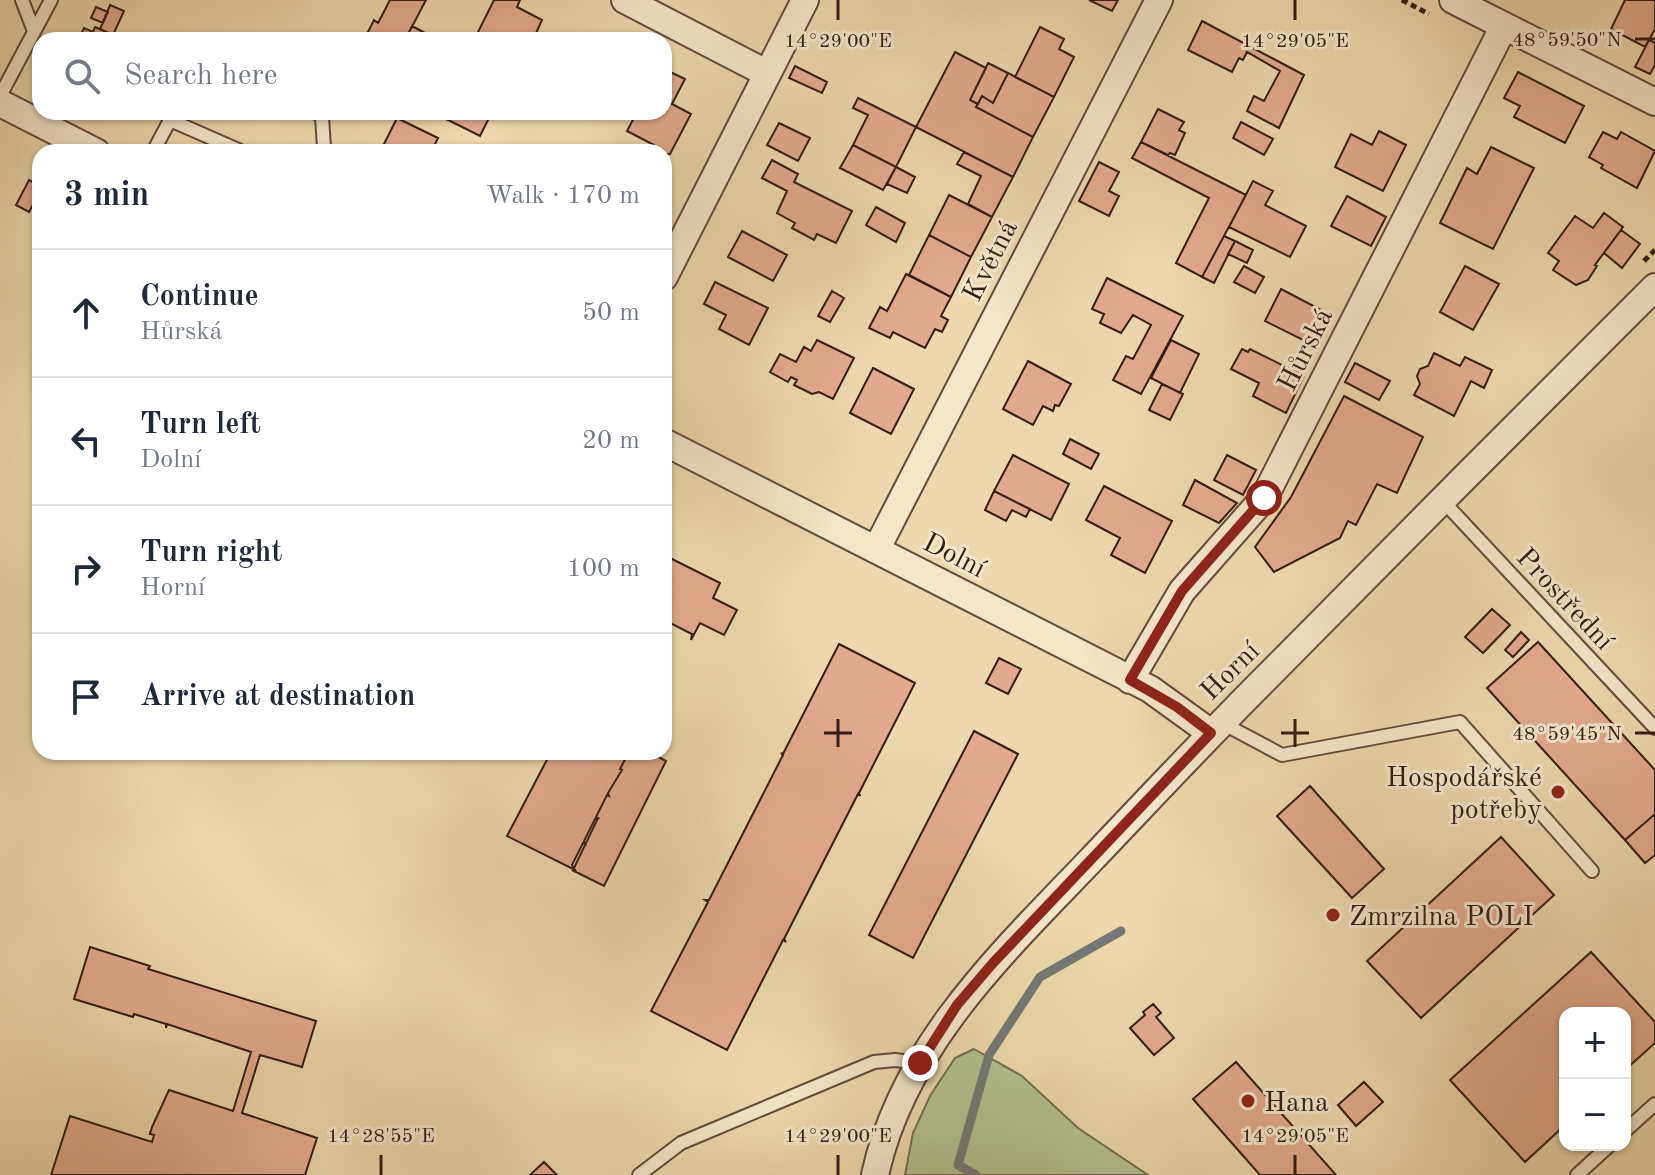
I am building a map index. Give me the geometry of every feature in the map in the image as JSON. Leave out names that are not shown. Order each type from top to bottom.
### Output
[{"type":"street","points":[[625,0],[766,73]]},
{"type":"street","points":[[672,261],[805,0]]},
{"type":"street","name":"Květná","points":[[876,550],[1159,0]]},
{"type":"street","points":[[1453,0],[1655,102]]},
{"type":"street","name":"Hůrská","points":[[1130,680],[1182,591],[1264,498],[1504,26]]},
{"type":"street","points":[[0,103],[32,119]]},
{"type":"street","points":[[33,120],[80,144]]},
{"type":"street","name":"Horní","points":[[875,1175],[894,1113],[920,1063],[957,1005],[993,963],[1216,728],[1655,287]]},
{"type":"street","name":"Dolní","points":[[672,446],[1130,680],[1216,728]]},
{"type":"lane","points":[[34,31],[51,0]]},
{"type":"lane","points":[[23,1],[34,31]]},
{"type":"lane","points":[[0,96],[32,35]]},
{"type":"lane","points":[[157,144],[167,120]]},
{"type":"lane","points":[[177,120],[227,144]]},
{"type":"lane","points":[[322,120],[324,144]]},
{"type":"lane","name":"Prostřední","points":[[1442,500],[1655,728]]},
{"type":"lane","points":[[1216,728],[1282,755],[1460,722],[1592,871]]},
{"type":"lane","points":[[639,1175],[681,1143],[874,1062],[895,1060],[920,1063]]},
{"type":"lane","points":[[1631,1126],[1655,1104]]},
{"type":"lane","points":[[1577,1175],[1603,1151]]},
{"type":"green space","points":[[974,1049],[1022,1076],[1078,1128],[1148,1175],[905,1175],[913,1133],[930,1096],[955,1058]]},
{"type":"building","points":[[390,0],[426,0],[409,32],[368,32],[374,20],[378,23]]},
{"type":"building","points":[[494,0],[520,0],[517,7],[542,20],[537,32],[478,32]]},
{"type":"building","points":[[1089,0],[1118,0],[1112,11]]},
{"type":"building","points":[[1625,0],[1655,0],[1655,29],[1645,47],[1611,29]]},
{"type":"building","points":[[110,5],[124,11],[114,32],[100,29]]},
{"type":"building","points":[[96,7],[108,12],[103,23],[91,18]]},
{"type":"building","points":[[1202,21],[1304,75],[1279,128],[1247,111],[1254,96],[1264,101],[1280,71],[1247,52],[1243,60],[1239,58],[1232,72],[1188,50]]},
{"type":"building","points":[[412,26],[423,32],[409,32]]},
{"type":"building","points":[[1040,27],[1064,39],[1059,49],[1074,57],[1054,97],[1015,77]]},
{"type":"building","points":[[1649,40],[1655,43],[1655,65],[1650,74],[1635,67]]},
{"type":"building","points":[[955,52],[986,68],[970,100],[978,104],[976,107],[1033,137],[1013,177],[916,127]]},
{"type":"building","points":[[988,63],[1008,73],[993,103],[982,96],[978,104],[970,100]]},
{"type":"building","points":[[795,66],[827,82],[822,93],[789,78]]},
{"type":"building","points":[[1518,72],[1584,106],[1565,143],[1514,117],[1520,106],[1504,98]]},
{"type":"building","points":[[672,73],[685,79],[672,104]]},
{"type":"building","points":[[1008,73],[1054,97],[1033,137],[976,107],[982,96],[993,103]]},
{"type":"building","points":[[858,98],[916,127],[896,167],[853,145],[868,115],[853,108]]},
{"type":"building","points":[[672,104],[691,114],[672,150],[672,144],[652,144],[627,131],[633,120],[672,120]]},
{"type":"building","points":[[1158,109],[1184,122],[1179,130],[1185,133],[1175,155],[1168,155],[1141,142]]},
{"type":"building","points":[[396,120],[438,138],[435,144],[384,144]]},
{"type":"building","points":[[448,120],[488,120],[480,136]]},
{"type":"building","points":[[1241,122],[1273,139],[1264,155],[1233,138]]},
{"type":"building","points":[[779,123],[810,138],[798,161],[767,145]]},
{"type":"building","points":[[1379,131],[1406,145],[1383,191],[1335,167],[1351,134],[1372,145]]},
{"type":"building","points":[[1603,132],[1617,139],[1621,132],[1655,151],[1637,188],[1601,168],[1603,165],[1589,157]]},
{"type":"building","points":[[1141,142],[1246,195],[1202,277],[1176,263],[1209,198],[1132,158]]},
{"type":"building","points":[[853,145],[896,167],[883,190],[840,168]]},
{"type":"building","points":[[1491,147],[1534,168],[1493,249],[1440,223],[1467,168],[1477,174]]},
{"type":"building","points":[[964,152],[1013,177],[992,217],[968,204],[981,176],[957,164]]},
{"type":"building","points":[[772,160],[798,174],[794,182],[852,211],[836,243],[817,234],[814,240],[792,228],[795,223],[777,213],[787,191],[762,178]]},
{"type":"building","points":[[1099,162],[1119,172],[1109,191],[1119,196],[1109,216],[1079,201]]},
{"type":"building","points":[[896,167],[915,177],[907,193],[887,184]]},
{"type":"building","points":[[29,180],[32,182],[32,207],[29,212],[16,205]]},
{"type":"building","points":[[1253,181],[1273,191],[1265,205],[1306,226],[1290,257],[1229,227]]},
{"type":"building","points":[[949,195],[992,217],[971,257],[929,235]]},
{"type":"building","points":[[1347,196],[1386,217],[1371,246],[1331,226]]},
{"type":"building","points":[[876,207],[905,223],[896,242],[866,225]]},
{"type":"building","points":[[1604,213],[1623,227],[1595,265],[1588,280],[1576,285],[1553,270],[1559,261],[1548,253],[1575,216],[1593,228]]},
{"type":"building","points":[[1621,230],[1640,244],[1622,268],[1604,253]]},
{"type":"building","points":[[742,231],[787,255],[773,281],[728,257]]},
{"type":"building","points":[[929,235],[971,257],[951,297],[909,275]]},
{"type":"building","points":[[1224,236],[1235,241],[1214,283],[1202,277]]},
{"type":"building","points":[[1235,241],[1253,250],[1247,263],[1228,254]]},
{"type":"building","points":[[1244,266],[1264,277],[1255,293],[1234,282]]},
{"type":"building","points":[[1465,266],[1499,284],[1473,330],[1440,312]]},
{"type":"building","points":[[906,274],[951,297],[941,316],[948,320],[942,332],[935,329],[925,348],[893,332],[890,338],[869,328],[880,307],[887,311]]},
{"type":"building","points":[[1107,278],[1183,316],[1141,394],[1113,380],[1126,356],[1133,359],[1151,325],[1133,315],[1121,333],[1100,323],[1104,314],[1092,309]]},
{"type":"building","points":[[715,282],[768,308],[749,345],[719,329],[726,315],[704,304]]},
{"type":"building","points":[[1281,289],[1323,311],[1307,342],[1265,321]]},
{"type":"building","points":[[832,291],[844,298],[830,322],[818,316]]},
{"type":"building","points":[[817,340],[854,358],[833,399],[794,385],[797,380],[791,377],[788,382],[770,372],[780,354],[796,362],[804,347],[811,351]]},
{"type":"building","points":[[1171,340],[1199,354],[1180,393],[1151,378]]},
{"type":"building","points":[[1242,349],[1248,352],[1250,349],[1304,376],[1286,413],[1253,396],[1259,383],[1231,369]]},
{"type":"building","points":[[1434,353],[1460,366],[1465,357],[1492,370],[1484,388],[1471,381],[1454,416],[1414,395],[1420,384],[1417,376],[1420,369],[1428,366]]},
{"type":"building","points":[[1028,361],[1071,384],[1059,406],[1055,405],[1053,411],[1043,406],[1033,425],[1003,409]]},
{"type":"building","points":[[1355,363],[1390,381],[1379,400],[1345,382]]},
{"type":"building","points":[[873,368],[914,389],[891,434],[850,413]]},
{"type":"building","points":[[1162,384],[1183,394],[1170,420],[1149,410]]},
{"type":"building","points":[[1344,396],[1423,437],[1397,493],[1377,484],[1356,525],[1348,521],[1340,538],[1274,572],[1255,547],[1291,497]]},
{"type":"building","points":[[1070,439],[1099,454],[1091,469],[1063,454]]},
{"type":"building","points":[[1013,455],[1069,484],[1051,520],[994,491]]},
{"type":"building","points":[[1227,455],[1256,470],[1243,495],[1214,480]]},
{"type":"building","points":[[1195,480],[1237,503],[1219,523],[1183,505]]},
{"type":"building","points":[[1104,486],[1172,521],[1145,573],[1111,555],[1120,538],[1086,520]]},
{"type":"building","points":[[994,491],[1030,509],[1026,517],[1012,510],[1006,521],[985,510]]},
{"type":"building","points":[[672,559],[720,583],[713,598],[737,610],[724,635],[700,623],[691,640],[692,634],[672,624]]},
{"type":"building","points":[[1492,609],[1510,625],[1483,653],[1465,637]]},
{"type":"building","points":[[1521,632],[1529,640],[1513,657],[1505,650]]},
{"type":"building","points":[[1538,642],[1655,770],[1655,814],[1625,840],[1487,688]]},
{"type":"building","points":[[839,644],[915,683],[860,796],[858,794],[784,939],[786,942],[783,940],[727,1050],[651,1011],[708,902],[705,900],[709,900]]},
{"type":"building","points":[[999,658],[1021,669],[1008,694],[986,683]]},
{"type":"building","points":[[974,731],[1018,754],[913,958],[869,935]]},
{"type":"building","points":[[547,760],[625,760],[572,865],[575,870],[507,836]]},
{"type":"building","points":[[625,760],[666,761],[604,886],[572,870],[575,870]]},
{"type":"building","points":[[1310,786],[1384,869],[1352,898],[1277,816]]},
{"type":"building","points":[[1655,814],[1655,855],[1645,863],[1625,840]]},
{"type":"building","points":[[1501,837],[1554,895],[1421,1018],[1367,961]]},
{"type":"building","points":[[90,947],[150,966],[148,969],[316,1021],[302,1067],[260,1055],[242,1113],[317,1138],[305,1175],[51,1175],[70,1116],[152,1142],[152,1127],[169,1090],[233,1111],[251,1052],[167,1024],[166,1028],[166,1024],[134,1014],[133,1017],[74,999]]},
{"type":"building","points":[[1591,952],[1655,1022],[1655,1043],[1631,1065],[1631,1007],[1559,1007],[1559,1131],[1525,1162],[1450,1080]]},
{"type":"building","points":[[1153,1004],[1161,1013],[1156,1017],[1174,1038],[1154,1055],[1130,1028]]},
{"type":"building","points":[[1236,1062],[1336,1175],[1260,1175],[1193,1099]]},
{"type":"building","points":[[1364,1082],[1383,1102],[1356,1126],[1338,1105]]},
{"type":"building","points":[[544,1162],[557,1175],[530,1175]]},
{"type":"waterway","points":[[976,1175],[958,1165],[989,1055],[1040,977],[1121,931]]},
{"type":"place","name":"Hospodářské potřeby","points":[[1558,792]]},
{"type":"place","name":"Zmrzilna POLI","points":[[1333,915]]},
{"type":"place","name":"Hana","points":[[1248,1101]]},
{"type":"route","points":[[920,1063],[957,1005],[993,963],[1211,733],[1150,689],[1130,680],[1182,591],[1264,498]]}]
